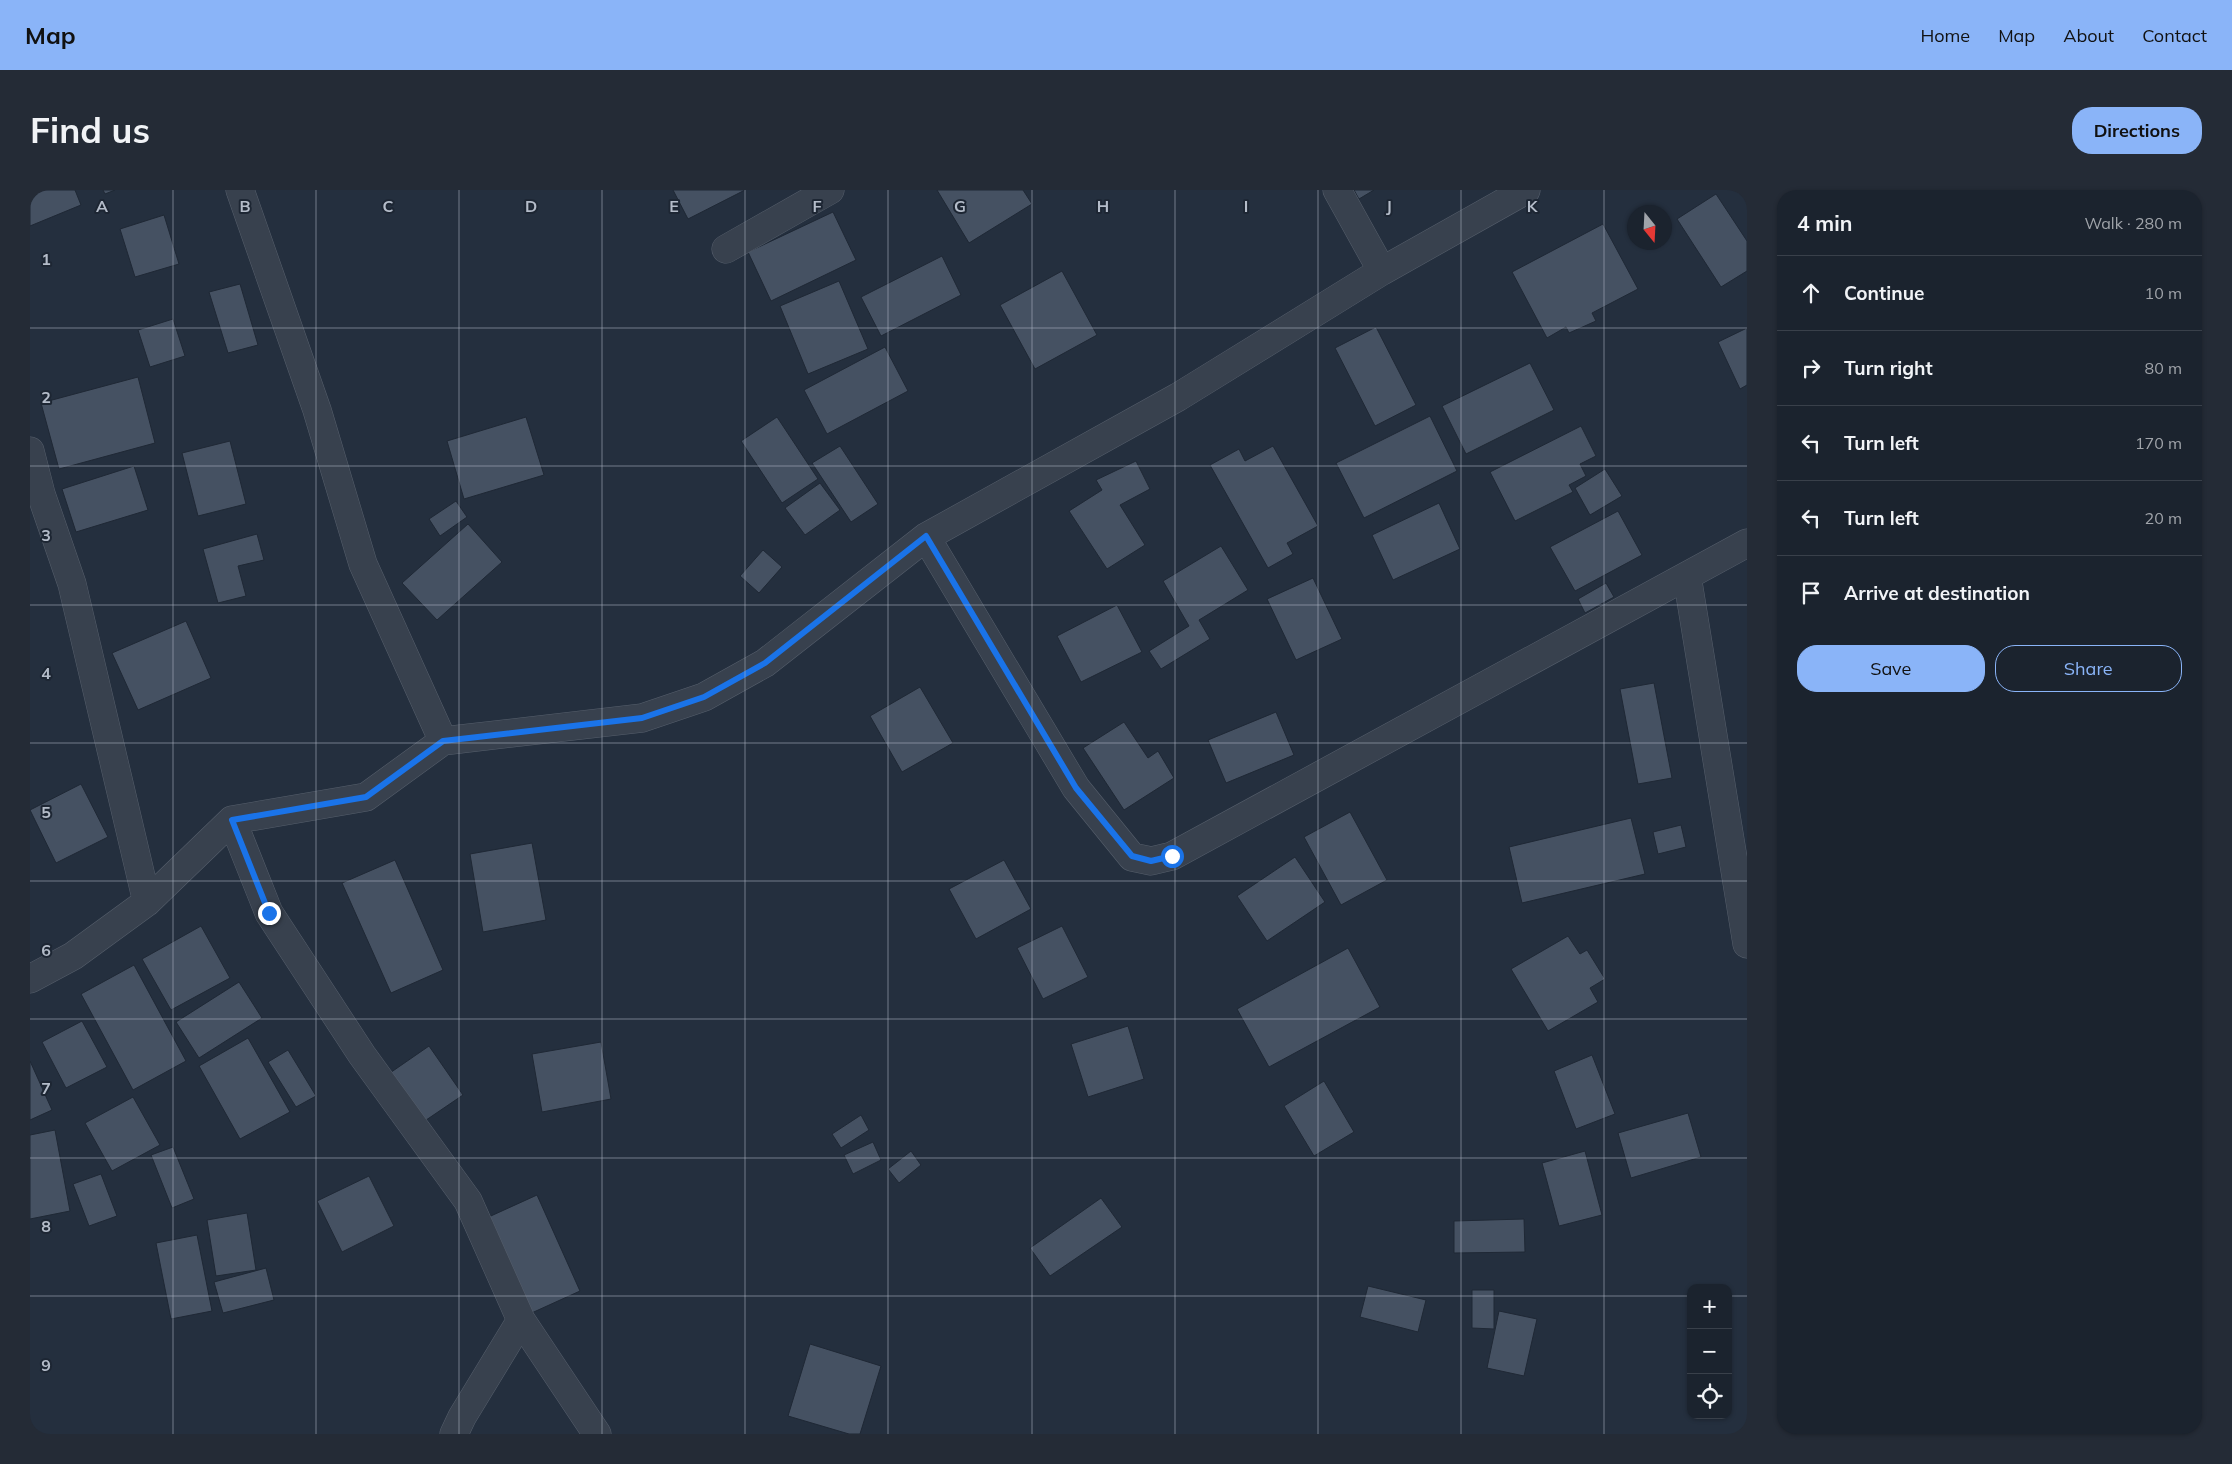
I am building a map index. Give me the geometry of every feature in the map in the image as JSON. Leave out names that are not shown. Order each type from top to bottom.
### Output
[{"type":"street","points":[[240,190],[318,410],[364,564],[443,741]]},
{"type":"street","points":[[726,249],[830,190]]},
{"type":"street","points":[[1337,190],[1382,272]]},
{"type":"street","points":[[30,979],[74,956],[147,902],[232,820],[366,797],[443,741],[642,718],[704,697],[765,663],[926,536],[1178,397],[1382,272],[1526,190]]},
{"type":"street","points":[[30,451],[41,494],[72,584],[147,902]]},
{"type":"street","points":[[926,536],[1076,788],[1132,856],[1151,861],[1172,856],[1747,543]]},
{"type":"street","points":[[1688,576],[1747,944]]},
{"type":"street","points":[[232,820],[269,913],[362,1055],[468,1200],[521,1320],[597,1434]]},
{"type":"street","points":[[454,1434],[462,1417],[521,1320]]},
{"type":"building","points":[[30,190],[75,190],[81,205],[30,226]]},
{"type":"building","points":[[103,190],[115,190],[105,194]]},
{"type":"building","points":[[673,190],[745,190],[688,219]]},
{"type":"building","points":[[937,190],[1023,190],[1032,204],[969,243]]},
{"type":"building","points":[[1354,190],[1374,190],[1359,199]]},
{"type":"building","points":[[1716,194],[1747,241],[1747,271],[1721,287],[1677,219]]},
{"type":"building","points":[[833,212],[856,260],[771,301],[748,252]]},
{"type":"building","points":[[164,215],[179,264],[135,277],[120,229]]},
{"type":"building","points":[[1603,224],[1638,289],[1592,313],[1596,321],[1569,333],[1566,327],[1547,338],[1512,272]]},
{"type":"building","points":[[942,256],[961,295],[881,336],[861,297]]},
{"type":"building","points":[[1062,271],[1097,335],[1035,369],[1000,305]]},
{"type":"building","points":[[839,281],[868,349],[808,374],[780,306]]},
{"type":"building","points":[[240,284],[258,345],[228,353],[209,292]]},
{"type":"building","points":[[173,319],[185,356],[150,367],[138,330]]},
{"type":"building","points":[[1376,327],[1416,405],[1375,426],[1335,348]]},
{"type":"building","points":[[1747,328],[1747,385],[1740,389],[1718,342]]},
{"type":"building","points":[[885,347],[908,391],[827,434],[804,390]]},
{"type":"building","points":[[1530,363],[1554,410],[1466,454],[1442,406]]},
{"type":"building","points":[[138,377],[155,443],[59,469],[41,403]]},
{"type":"building","points":[[1430,416],[1457,471],[1364,518],[1336,463]]},
{"type":"building","points":[[526,417],[544,475],[464,499],[447,441]]},
{"type":"building","points":[[777,417],[818,479],[782,503],[741,441]]},
{"type":"building","points":[[1581,426],[1596,456],[1580,464],[1586,476],[1569,485],[1573,492],[1515,521],[1490,472]]},
{"type":"building","points":[[230,441],[246,504],[198,516],[182,453]]},
{"type":"building","points":[[840,446],[878,504],[851,522],[812,463]]},
{"type":"building","points":[[1273,446],[1318,526],[1287,543],[1293,554],[1268,568],[1210,465],[1239,449],[1245,461]]},
{"type":"building","points":[[1136,461],[1150,489],[1120,505],[1145,545],[1107,569],[1069,511],[1102,490],[1096,480]]},
{"type":"building","points":[[134,466],[148,510],[76,532],[62,489]]},
{"type":"building","points":[[1605,469],[1622,496],[1590,515],[1575,488]]},
{"type":"building","points":[[820,483],[840,510],[805,535],[785,508]]},
{"type":"building","points":[[456,501],[467,517],[440,536],[429,519]]},
{"type":"building","points":[[1439,503],[1460,549],[1393,580],[1372,535]]},
{"type":"building","points":[[1618,511],[1642,555],[1575,591],[1550,547]]},
{"type":"building","points":[[468,524],[502,562],[437,620],[402,583]]},
{"type":"building","points":[[257,534],[264,560],[238,566],[246,596],[218,603],[203,549]]},
{"type":"building","points":[[1221,546],[1248,590],[1199,620],[1210,639],[1161,669],[1149,651],[1189,626],[1163,581]]},
{"type":"building","points":[[763,550],[782,567],[759,593],[740,576]]},
{"type":"building","points":[[1313,578],[1342,639],[1296,660],[1267,599]]},
{"type":"building","points":[[1606,583],[1614,597],[1585,613],[1578,599]]},
{"type":"building","points":[[1117,605],[1142,652],[1081,682],[1057,636]]},
{"type":"building","points":[[186,621],[211,678],[138,710],[112,653]]},
{"type":"building","points":[[1654,683],[1672,778],[1638,784],[1620,689]]},
{"type":"building","points":[[920,687],[953,743],[902,772],[870,716]]},
{"type":"building","points":[[1276,712],[1294,755],[1226,783],[1208,740]]},
{"type":"building","points":[[1124,722],[1148,758],[1158,751],[1174,778],[1124,810],[1083,748]]},
{"type":"building","points":[[81,784],[108,837],[56,863],[30,810]]},
{"type":"building","points":[[1350,812],[1387,880],[1341,905],[1304,837]]},
{"type":"building","points":[[1631,818],[1645,874],[1522,903],[1509,847]]},
{"type":"building","points":[[1681,825],[1686,847],[1658,854],[1653,832]]},
{"type":"building","points":[[532,843],[546,920],[483,932],[470,854]]},
{"type":"building","points":[[1295,857],[1325,902],[1267,941],[1237,896]]},
{"type":"building","points":[[395,860],[443,970],[391,993],[342,883]]},
{"type":"building","points":[[1004,860],[1031,909],[976,939],[949,889]]},
{"type":"building","points":[[201,926],[230,978],[171,1010],[142,959]]},
{"type":"building","points":[[1062,926],[1088,977],[1043,999],[1017,948]]},
{"type":"building","points":[[1568,936],[1580,954],[1587,950],[1605,979],[1590,988],[1598,1002],[1548,1031],[1511,969]]},
{"type":"building","points":[[1348,948],[1380,1007],[1269,1067],[1237,1009]]},
{"type":"building","points":[[134,965],[186,1061],[133,1090],[81,994]]},
{"type":"building","points":[[239,982],[262,1018],[199,1058],[176,1022]]},
{"type":"building","points":[[82,1021],[107,1067],[66,1088],[42,1042]]},
{"type":"building","points":[[1128,1026],[1144,1079],[1088,1097],[1071,1044]]},
{"type":"building","points":[[248,1038],[290,1112],[240,1139],[199,1066]]},
{"type":"building","points":[[601,1042],[611,1099],[542,1112],[532,1054]]},
{"type":"building","points":[[429,1046],[463,1095],[407,1133],[374,1084]]},
{"type":"building","points":[[288,1050],[316,1096],[296,1107],[268,1062]]},
{"type":"building","points":[[1592,1055],[1615,1114],[1576,1129],[1554,1071]]},
{"type":"building","points":[[30,1061],[52,1110],[30,1120]]},
{"type":"building","points":[[1324,1081],[1354,1132],[1314,1156],[1284,1106]]},
{"type":"building","points":[[133,1097],[160,1145],[112,1171],[85,1123]]},
{"type":"building","points":[[1688,1113],[1701,1157],[1631,1178],[1618,1133]]},
{"type":"building","points":[[861,1115],[869,1130],[841,1148],[832,1134]]},
{"type":"building","points":[[55,1130],[70,1211],[30,1219],[30,1135]]},
{"type":"building","points":[[873,1142],[881,1160],[853,1174],[844,1155]]},
{"type":"building","points":[[173,1147],[194,1199],[172,1208],[151,1155]]},
{"type":"building","points":[[911,1151],[921,1165],[899,1183],[888,1169]]},
{"type":"building","points":[[1585,1151],[1602,1215],[1559,1226],[1542,1163]]},
{"type":"building","points":[[101,1174],[117,1216],[89,1226],[73,1184]]},
{"type":"building","points":[[369,1176],[394,1226],[342,1252],[317,1201]]},
{"type":"building","points":[[537,1195],[580,1291],[525,1316],[482,1220]]},
{"type":"building","points":[[1101,1198],[1122,1227],[1050,1276],[1030,1248]]},
{"type":"building","points":[[247,1213],[256,1270],[216,1276],[207,1220]]},
{"type":"building","points":[[1524,1219],[1525,1252],[1454,1253],[1454,1221]]},
{"type":"building","points":[[197,1235],[212,1311],[171,1319],[156,1243]]},
{"type":"building","points":[[266,1268],[274,1300],[223,1313],[214,1282]]},
{"type":"building","points":[[1368,1286],[1426,1300],[1418,1332],[1360,1317]]},
{"type":"building","points":[[1472,1290],[1494,1290],[1494,1329],[1472,1328]]},
{"type":"building","points":[[1499,1311],[1537,1319],[1524,1376],[1487,1368]]},
{"type":"building","points":[[810,1344],[881,1366],[860,1434],[849,1434],[788,1416]]},
{"type":"route","points":[[269,913],[232,820],[366,797],[443,741],[642,718],[704,697],[765,663],[926,536],[1076,788],[1132,856],[1151,861],[1172,856]]}]
